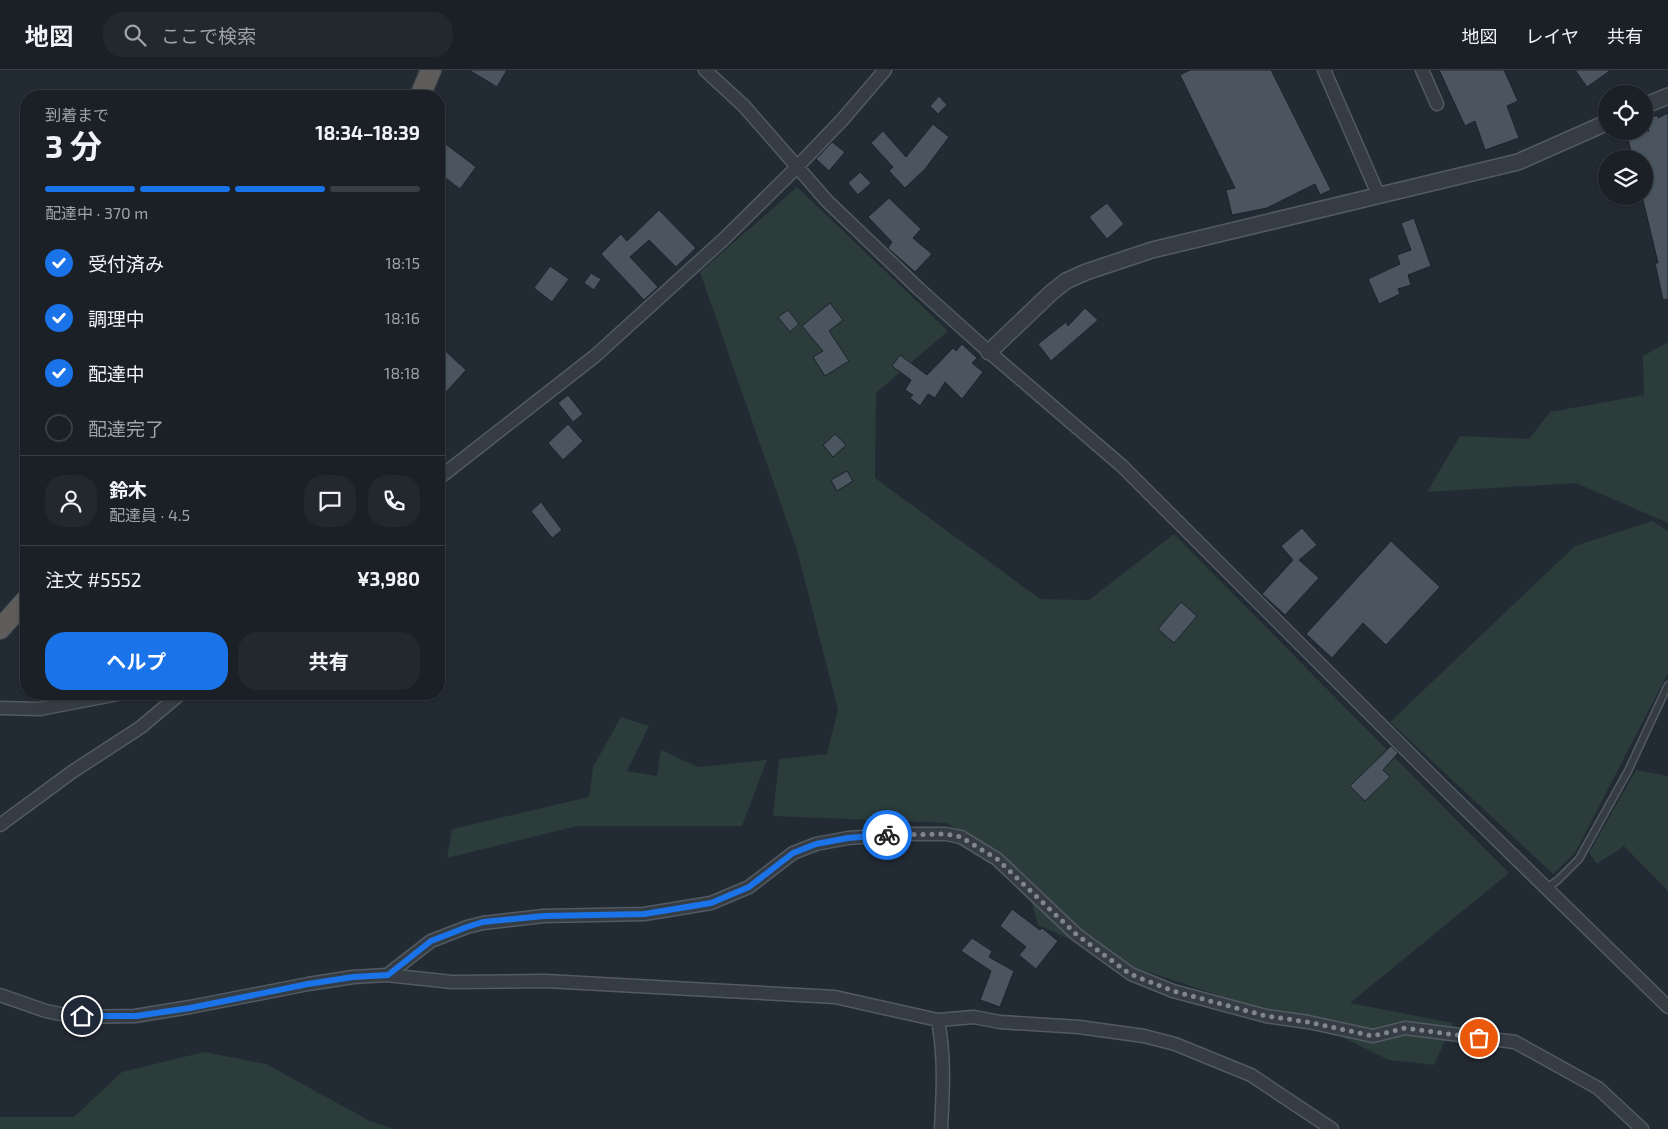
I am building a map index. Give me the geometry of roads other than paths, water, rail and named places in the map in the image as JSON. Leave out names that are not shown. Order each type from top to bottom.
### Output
[{"type":"highway","points":[[423,90],[432,70]]},
{"type":"highway","points":[[0,629],[20,607]]},
{"type":"street","points":[[705,70],[744,106],[796,168],[827,201],[905,276],[989,352],[1122,466],[1416,760],[1668,1007]]},
{"type":"street","points":[[445,473],[596,356],[724,239],[843,119],[884,70]]},
{"type":"street","points":[[1324,70],[1378,194]]},
{"type":"street","points":[[1422,70],[1436,104]]},
{"type":"street","points":[[1653,102],[1668,96]]},
{"type":"street","points":[[989,352],[1052,292],[1066,281],[1086,272],[1152,250],[1378,194],[1518,162],[1598,127]]},
{"type":"street","points":[[0,708],[40,709],[87,700]]},
{"type":"street","points":[[0,825],[72,772],[141,727],[173,700]]},
{"type":"street","points":[[388,975],[431,941],[483,922],[544,916],[644,914],[711,903],[749,887],[793,853],[816,844],[848,838],[946,834],[961,837],[997,859],[1077,935],[1130,974],[1173,991],[1266,1016],[1308,1022],[1373,1036],[1405,1028],[1516,1042],[1598,1088],[1642,1129]]},
{"type":"street","points":[[0,994],[46,1011],[75,1017],[136,1016],[190,1008],[308,984],[353,977],[388,975],[452,982],[556,981],[835,997],[938,1020],[974,1017],[1000,1022],[1079,1027],[1152,1038],[1175,1044],[1251,1075],[1332,1129]]},
{"type":"street","points":[[938,1020],[942,1045],[941,1129]]},
{"type":"lane","points":[[1547,888],[1579,859],[1628,771],[1668,685]]}]
